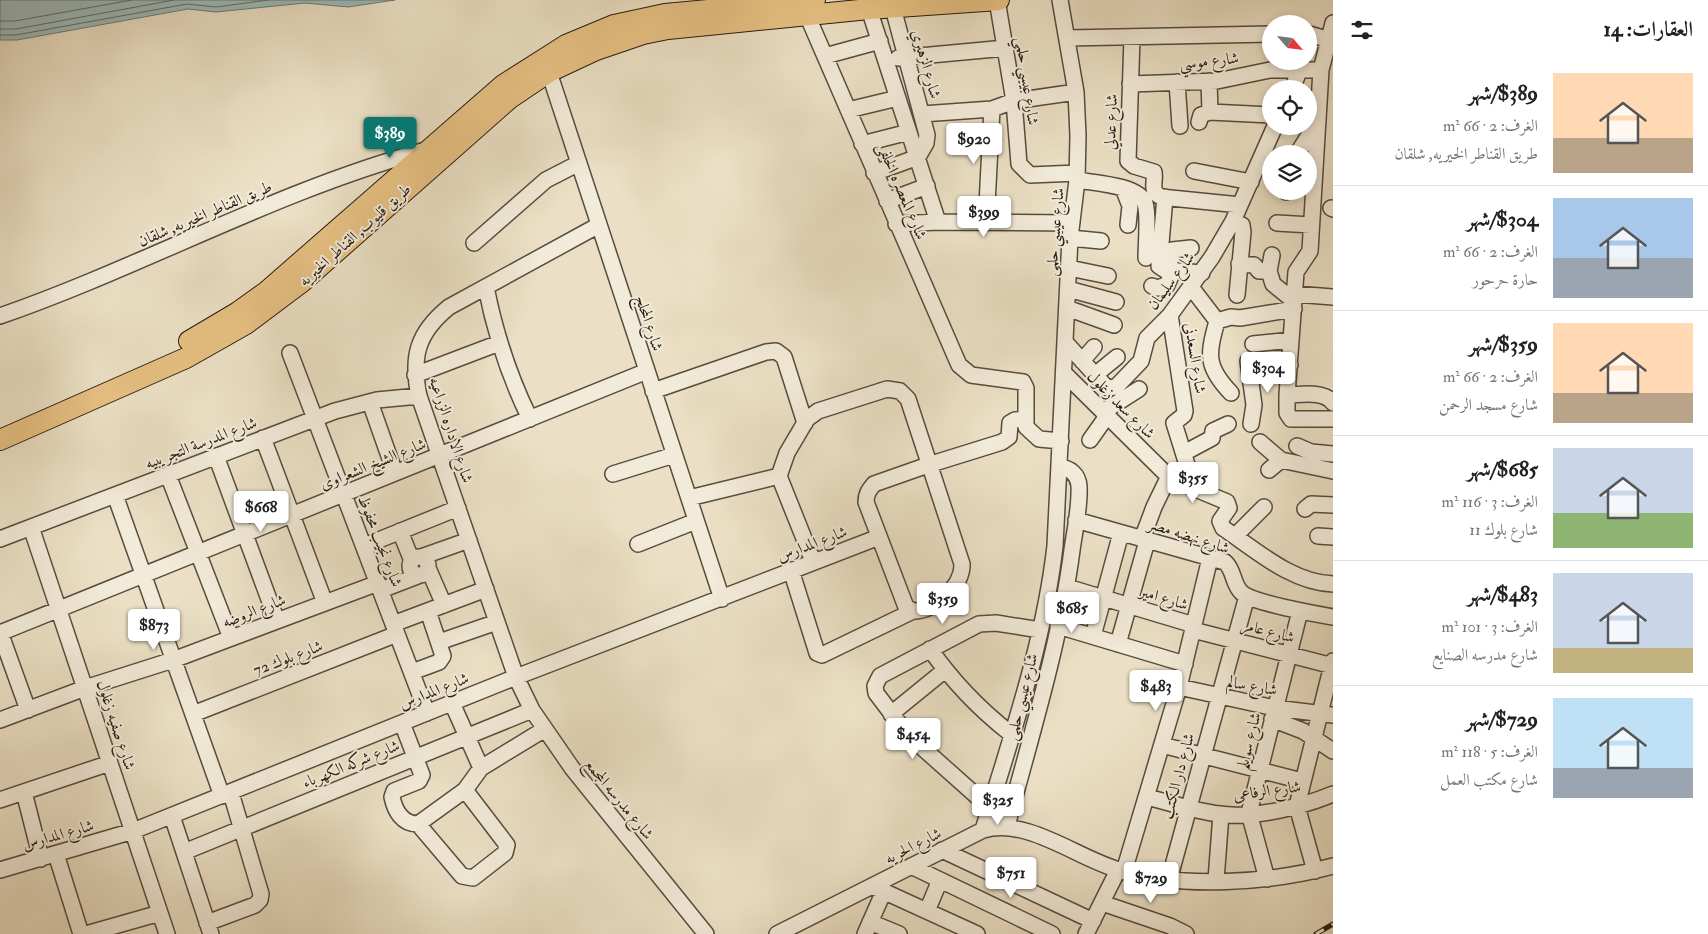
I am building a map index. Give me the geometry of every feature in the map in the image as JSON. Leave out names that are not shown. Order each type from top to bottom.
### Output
[{"type":"main road","name":"طريق قليوب, القناطر الخيريه","points":[[333,244],[547,65],[590,34],[638,18],[664,14],[811,7],[869,9],[998,0]]},
{"type":"main road","name":"طريق قليوب, القناطر الخيريه","points":[[3,432],[104,388],[186,358],[246,324],[278,302],[426,150],[503,85],[547,65]]},
{"type":"street","name":"شارع عيسي حلمي","points":[[998,0],[1014,101],[1019,164],[1030,175],[1077,176]]},
{"type":"street","name":"شارع عيسي حلمى","points":[[983,830],[1012,734],[1040,630],[1054,554],[1071,231],[1077,176],[1078,136],[1076,92],[1060,0]]},
{"type":"street","name":"شارع المعصره الخلفى","points":[[811,7],[825,56],[896,224],[959,365],[964,372],[971,375],[1023,382],[1026,388],[1025,419]]},
{"type":"street","name":"شارع الزهيري","points":[[892,8],[927,135],[926,143],[918,157]]},
{"type":"street","points":[[869,9],[938,222]]},
{"type":"street","points":[[1333,23],[1322,70],[1310,251],[1298,267],[1287,395],[1287,413],[1291,419],[1333,419]]},
{"type":"street","points":[[1067,38],[1262,34]]},
{"type":"street","name":"شارع عدلي","points":[[1132,37],[1127,158],[1134,166],[1154,172],[1155,192],[1165,197]]},
{"type":"street","points":[[825,56],[880,41]]},
{"type":"street","points":[[886,59],[1006,48]]},
{"type":"street","name":"شارع المحلج","points":[[547,65],[722,599]]},
{"type":"street","name":"شارع موسي","points":[[1130,84],[1209,81],[1270,70]]},
{"type":"street","name":"شارع موسي","points":[[1318,70],[1322,70]]},
{"type":"street","points":[[1209,81],[1204,117],[1262,115]]},
{"type":"street","points":[[1177,82],[1180,126]]},
{"type":"street","points":[[922,114],[992,109],[1014,101],[1076,92]]},
{"type":"street","points":[[848,110],[898,98]]},
{"type":"street","points":[[986,222],[992,109]]},
{"type":"street","points":[[1303,145],[1318,121]]},
{"type":"street","points":[[862,144],[909,132]]},
{"type":"street","name":"شارع سليمان","points":[[1066,344],[1107,388],[1116,387],[1141,361],[1144,342],[1170,315],[1202,273],[1233,221],[1271,135]]},
{"type":"street","name":"طريق القناطر الخيريه, شلقان","points":[[0,316],[80,286],[310,188],[360,169],[426,150]]},
{"type":"street","points":[[874,172],[918,157]]},
{"type":"street","points":[[474,243],[546,180],[579,163]]},
{"type":"street","points":[[1194,171],[1251,182]]},
{"type":"street","points":[[1077,176],[1136,191],[1141,195],[1146,205],[1146,217],[1154,236]]},
{"type":"street","points":[[887,201],[927,186]]},
{"type":"street","points":[[1123,188],[1130,206],[1128,225]]},
{"type":"street","points":[[1202,273],[1171,271],[1159,266],[1151,254],[1154,236],[1163,220],[1165,197],[1240,205]]},
{"type":"street","points":[[1146,217],[1163,220]]},
{"type":"street","points":[[1233,221],[1239,223],[1243,228],[1237,295]]},
{"type":"street","points":[[896,224],[986,222],[1071,231],[1101,241]]},
{"type":"street","points":[[1277,223],[1311,225]]},
{"type":"street","name":"شارع الاداره الزراعيه","points":[[516,677],[419,396],[415,375],[418,347],[425,332],[436,318],[449,307],[599,225]]},
{"type":"street","points":[[1152,286],[1157,288],[1167,285],[1171,271],[1172,250],[1191,248]]},
{"type":"street","points":[[1272,255],[1269,272],[1272,284],[1294,301]]},
{"type":"street","points":[[1239,264],[1254,264],[1260,271],[1269,272]]},
{"type":"street","points":[[1069,268],[1108,276]]},
{"type":"street","points":[[486,287],[499,343],[508,369],[530,418]]},
{"type":"street","points":[[1191,287],[1217,321]]},
{"type":"street","points":[[1068,289],[1116,302]]},
{"type":"street","points":[[1217,321],[1231,316],[1240,318],[1294,301],[1333,297]]},
{"type":"street","points":[[1067,308],[1114,326]]},
{"type":"street","name":"شارع السعدنى","points":[[1169,476],[1187,470],[1188,466],[1174,423],[1184,415],[1185,411],[1170,315]]},
{"type":"street","points":[[1217,321],[1209,351],[1220,382],[1231,393]]},
{"type":"street","points":[[1253,344],[1291,340]]},
{"type":"street","points":[[415,375],[499,343]]},
{"type":"street","points":[[1082,361],[1094,347]]},
{"type":"street","points":[[654,391],[766,352],[776,351],[784,358],[805,424]]},
{"type":"street","name":"شارع نجيب محفوظ","points":[[290,353],[427,713]]},
{"type":"street","points":[[1095,375],[1117,357]]},
{"type":"street","points":[[1252,424],[1254,405],[1249,366],[1290,365]]},
{"type":"street","name":"شارع الشيخ الشعراوى","points":[[0,633],[647,371]]},
{"type":"street","name":"شارع سعد زغلول","points":[[1064,373],[1169,476],[1227,502],[1229,508],[1220,523],[1223,528],[1294,574],[1308,580],[1333,584]]},
{"type":"street","points":[[791,570],[818,653],[822,655],[913,611],[936,604],[958,581],[962,570],[908,399],[900,391],[887,389],[818,411],[805,424],[787,453],[779,476],[813,561]]},
{"type":"street","points":[[1090,440],[1105,414],[1139,389]]},
{"type":"street","points":[[1287,395],[1327,396],[1333,403]]},
{"type":"street","name":"شارع المدرسة التجريبيه","points":[[0,539],[315,419],[370,402],[419,396]]},
{"type":"street","points":[[370,402],[395,473]]},
{"type":"street","points":[[913,611],[906,607],[866,502],[866,496],[874,484],[1002,442],[1009,437],[1010,423],[1014,420],[1025,419],[1026,427],[1039,439],[1061,441]]},
{"type":"street","points":[[1184,453],[1212,438],[1213,432],[1228,424]]},
{"type":"street","points":[[263,438],[326,603]]},
{"type":"street","points":[[1260,442],[1275,465],[1333,472]]},
{"type":"street","points":[[1297,446],[1311,452],[1333,454]]},
{"type":"street","points":[[613,474],[674,455]]},
{"type":"street","points":[[216,456],[277,621]]},
{"type":"street","name":"شارع عيسي حلمى","points":[[1007,826],[1067,587],[1079,485],[1076,478],[1067,468],[1059,467]]},
{"type":"street","points":[[168,474],[230,638]]},
{"type":"street","points":[[689,498],[779,476]]},
{"type":"street","points":[[1118,644],[1154,507],[1169,476]]},
{"type":"street","points":[[115,495],[193,714],[242,828],[261,894],[260,900],[255,905],[209,928],[172,816]]},
{"type":"street","points":[[1305,509],[1311,504],[1333,505]]},
{"type":"street","points":[[1235,536],[1264,507]]},
{"type":"street","points":[[364,546],[458,508]]},
{"type":"street","name":"شارع نهضه مصر","points":[[1076,520],[1210,558],[1229,566],[1238,588],[1247,596]]},
{"type":"street","points":[[638,544],[696,521]]},
{"type":"street","name":"شارع صفيه زغلول","points":[[31,527],[167,934]]},
{"type":"street","points":[[400,531],[444,605]]},
{"type":"street","points":[[1093,636],[1121,533]]},
{"type":"street","name":"شارع المدارس","points":[[0,870],[133,831],[516,677],[879,537]]},
{"type":"street","name":"شارع الروضه","points":[[0,720],[85,688],[173,660],[326,603],[379,587],[469,540]]},
{"type":"street","points":[[942,850],[1092,929],[1102,903],[1121,871],[1147,797],[1179,687],[1210,558]]},
{"type":"street","name":"شارع امير","points":[[1067,587],[1194,628]]},
{"type":"street","name":"شارع بلوك 72","points":[[193,714],[395,629],[428,611],[486,589]]},
{"type":"street","points":[[1247,596],[1300,611],[1333,617]]},
{"type":"street","name":"شارع دار الكتب","points":[[1169,880],[1187,807],[1247,596]]},
{"type":"street","points":[[412,672],[439,662],[444,653],[428,611]]},
{"type":"street","name":"شارع سويلم","points":[[1249,813],[1300,611]]},
{"type":"street","points":[[439,642],[497,622]]},
{"type":"street","points":[[1011,811],[1000,812],[990,808],[926,752],[891,714],[876,692],[875,686],[880,676],[930,648],[979,624],[996,623],[1040,630]]},
{"type":"street","points":[[1058,626],[1185,664]]},
{"type":"street","name":"شارع عامر","points":[[1194,628],[1289,655],[1333,665]]},
{"type":"street","points":[[0,633],[28,710]]},
{"type":"street","points":[[930,648],[945,670],[976,705],[1012,734]]},
{"type":"street","points":[[1315,871],[1297,806],[1315,737],[1327,715],[1333,665]]},
{"type":"street","points":[[891,714],[945,670]]},
{"type":"street","name":"شارع مدرسه المجمع","points":[[516,677],[532,710],[572,768],[706,934]]},
{"type":"street","name":"شارع سالم","points":[[1179,687],[1274,713],[1327,715]]},
{"type":"street","points":[[452,703],[481,768]]},
{"type":"street","name":"شارع شركه الكهرباء","points":[[184,852],[532,710]]},
{"type":"street","points":[[1274,713],[1315,737],[1333,751]]},
{"type":"street","points":[[402,724],[422,773],[421,778],[394,791],[392,796],[403,820],[418,824],[462,876],[472,878],[504,854],[507,845],[465,790]]},
{"type":"street","points":[[418,824],[465,790],[481,768],[545,729]]},
{"type":"street","points":[[1162,745],[1302,781]]},
{"type":"street","points":[[0,800],[110,763]]},
{"type":"street","points":[[24,792],[48,856],[81,934]]},
{"type":"street","name":"شارع الرفاعى","points":[[1147,797],[1221,814],[1249,813],[1297,806],[1333,794]]},
{"type":"street","points":[[1249,813],[1268,879]]},
{"type":"street","points":[[1216,880],[1221,814]]},
{"type":"street","name":"شارع الحريه","points":[[777,934],[799,929],[878,889],[911,866],[983,830],[1007,826],[1027,832],[1121,871],[1169,880],[1268,879],[1333,866]]},
{"type":"street","points":[[911,866],[1052,934]]},
{"type":"street","points":[[927,911],[940,880]]},
{"type":"street","points":[[899,934],[867,928],[878,889],[977,934]]},
{"type":"street","points":[[1102,903],[1168,930],[1186,934]]},
{"type":"street","points":[[86,934],[160,913]]},
{"type":"water","points":[[0,0],[395,0],[348,7],[305,3],[216,12],[188,9],[17,40],[0,40]]},
{"type":"railway","points":[[1316,934],[1333,924]]}]
